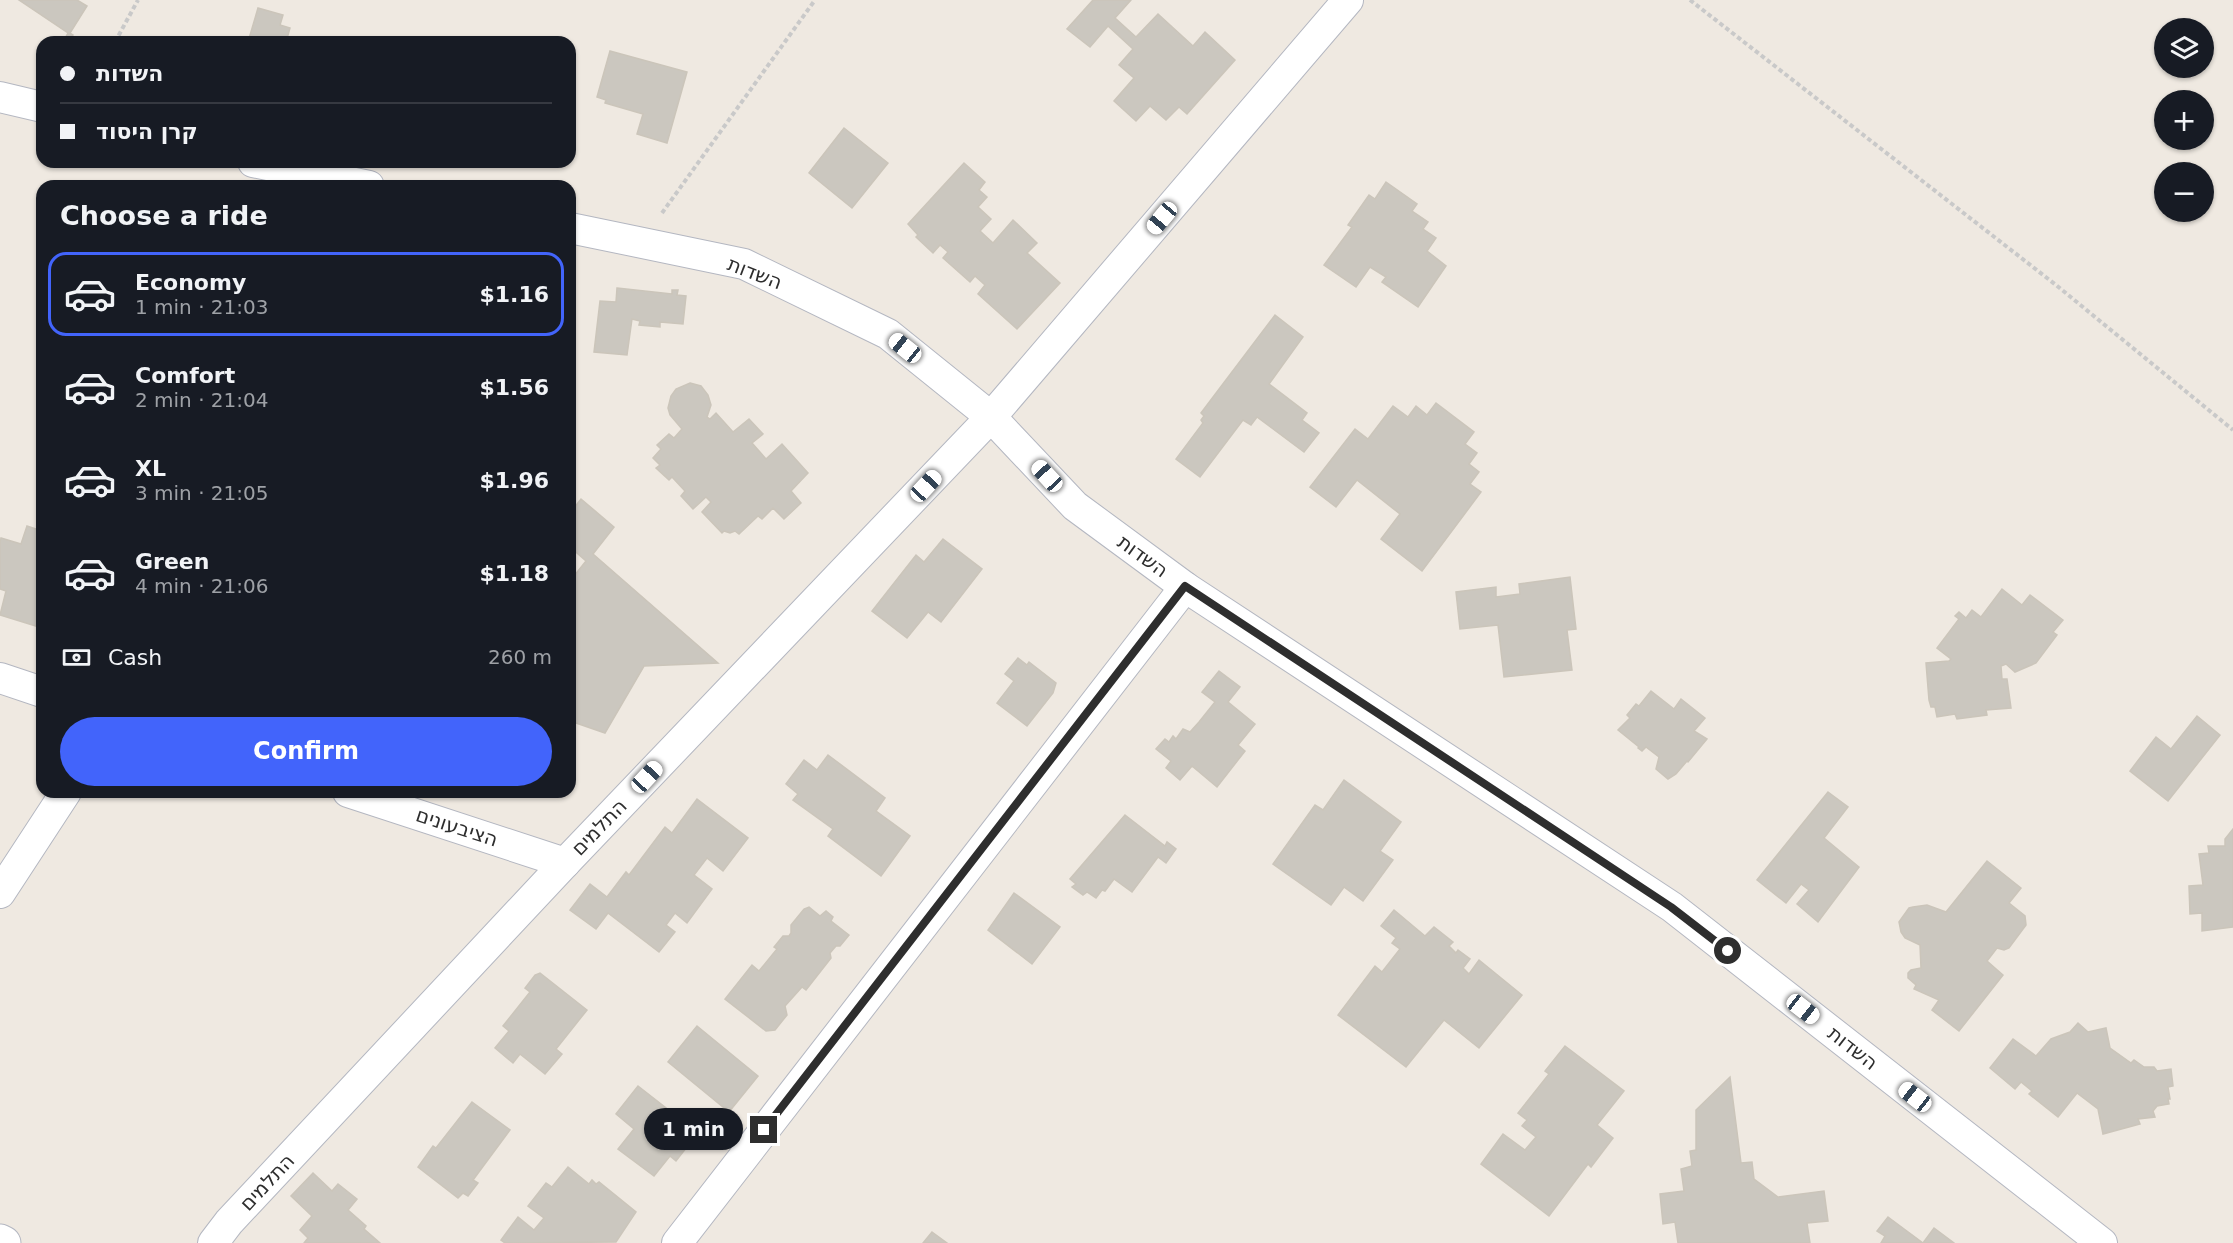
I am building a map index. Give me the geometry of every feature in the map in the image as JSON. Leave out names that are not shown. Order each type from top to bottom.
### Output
[{"type":"street","name":"התלמים","points":[[213,1243],[229,1222],[565,863],[991,417],[1348,0]]},
{"type":"street","points":[[0,97],[36,106]]},
{"type":"street","points":[[282,168],[340,180]]},
{"type":"street","name":"השדות","points":[[576,229],[744,264],[888,334],[991,417],[1075,506],[1185,586],[1671,907],[2103,1243]]},
{"type":"street","points":[[677,1243],[1185,586]]},
{"type":"street","points":[[0,678],[36,690]]},
{"type":"street","points":[[0,893],[62,798]]},
{"type":"street","name":"הציבעונים","points":[[366,798],[565,863]]},
{"type":"path","points":[[118,36],[138,0]]},
{"type":"path","points":[[641,242],[815,0]]},
{"type":"path","points":[[1690,0],[2056,285],[2233,430]]},
{"type":"building","points":[[19,0],[77,0],[87,6],[70,33],[72,36],[66,36],[68,33]]},
{"type":"building","points":[[1093,0],[1131,0],[1115,18],[1136,37],[1158,14],[1193,46],[1205,32],[1235,60],[1187,114],[1179,107],[1166,120],[1150,106],[1136,121],[1114,101],[1134,78],[1119,65],[1133,49],[1108,26],[1090,47],[1067,29]]},
{"type":"building","points":[[258,8],[283,15],[280,25],[290,28],[288,36],[250,36]]},
{"type":"building","points":[[610,51],[687,72],[667,143],[637,134],[643,114],[605,103],[606,100],[597,97]]},
{"type":"building","points":[[844,128],[888,163],[852,208],[809,173]]},
{"type":"building","points":[[964,163],[985,182],[979,190],[987,197],[978,207],[991,219],[980,231],[993,243],[1013,220],[1037,243],[1027,253],[1060,283],[1017,329],[978,294],[985,285],[975,276],[970,282],[943,258],[948,252],[940,245],[933,253],[916,237],[918,235],[908,224]]},
{"type":"building","points":[[1386,182],[1417,204],[1412,211],[1428,222],[1423,229],[1436,238],[1427,251],[1446,266],[1418,307],[1382,282],[1386,277],[1370,267],[1356,287],[1324,265],[1352,227],[1348,225],[1369,195],[1375,199]]},
{"type":"building","points":[[617,288],[672,294],[672,290],[678,290],[677,295],[686,296],[683,324],[660,322],[660,327],[639,325],[640,321],[632,319],[627,355],[594,352],[600,301],[616,302]]},
{"type":"building","points":[[1275,315],[1303,337],[1269,384],[1307,413],[1302,420],[1319,433],[1304,452],[1257,417],[1251,425],[1243,420],[1200,477],[1176,459],[1203,423],[1201,420],[1204,416],[1201,413]]},
{"type":"building","points":[[690,383],[701,386],[708,395],[711,405],[707,417],[710,419],[716,413],[733,432],[749,419],[763,434],[752,443],[766,459],[782,444],[808,473],[791,491],[801,503],[784,519],[773,508],[762,519],[758,516],[739,534],[735,531],[722,533],[702,512],[711,502],[706,497],[693,509],[681,496],[685,491],[672,477],[669,480],[656,468],[660,465],[653,458],[661,449],[657,445],[669,434],[674,438],[682,429],[670,415],[668,408],[671,396],[676,389]]},
{"type":"building","points":[[1436,403],[1474,432],[1465,444],[1477,453],[1469,464],[1479,472],[1470,484],[1481,492],[1422,571],[1381,539],[1400,514],[1357,480],[1336,507],[1310,487],[1355,429],[1368,439],[1393,406],[1408,417],[1416,406],[1427,415]]},
{"type":"building","points":[[581,499],[614,527],[593,554],[718,663],[644,666],[605,733],[576,723],[576,574],[586,561],[576,552],[576,505]]},
{"type":"building","points":[[27,526],[36,529],[36,626],[0,615],[6,591],[0,589],[1,538],[21,544]]},
{"type":"building","points":[[943,539],[982,569],[941,622],[928,612],[907,638],[872,611],[916,555],[924,562]]},
{"type":"building","points":[[1570,577],[1576,629],[1567,630],[1572,670],[1504,677],[1498,625],[1460,629],[1456,592],[1496,587],[1496,597],[1520,594],[1519,584]]},
{"type":"building","points":[[2002,589],[2022,605],[2030,595],[2063,620],[2053,632],[2057,635],[2036,663],[2015,672],[2006,664],[2001,666],[2002,679],[2007,679],[2011,708],[1986,710],[1987,715],[1957,719],[1955,714],[1937,717],[1935,707],[1931,707],[1929,700],[1926,663],[1949,661],[1951,659],[1937,648],[1959,619],[1955,616],[1959,612],[1966,618],[1972,610],[1981,617]]},
{"type":"building","points":[[1018,658],[1027,665],[1029,662],[1056,683],[1053,693],[1027,726],[997,703],[1014,681],[1005,674]]},
{"type":"building","points":[[1219,671],[1240,687],[1228,702],[1255,724],[1238,745],[1245,751],[1217,787],[1192,766],[1180,780],[1166,768],[1171,761],[1156,749],[1165,739],[1169,742],[1173,736],[1176,739],[1183,729],[1190,732],[1199,722],[1215,702],[1202,692]]},
{"type":"building","points":[[1651,691],[1674,709],[1681,699],[1705,718],[1694,731],[1707,739],[1688,762],[1668,779],[1656,769],[1659,757],[1646,747],[1642,751],[1618,730],[1630,718],[1627,715],[1636,704],[1639,706]]},
{"type":"building","points":[[2197,716],[2220,735],[2168,801],[2130,771],[2156,737],[2171,749]]},
{"type":"building","points":[[828,755],[885,798],[876,811],[910,836],[881,876],[828,836],[833,829],[793,800],[798,794],[786,784],[804,760],[817,770]]},
{"type":"building","points":[[1344,780],[1401,822],[1380,851],[1393,860],[1363,901],[1344,887],[1331,905],[1273,864],[1315,805],[1323,810]]},
{"type":"building","points":[[1828,792],[1848,807],[1824,838],[1859,867],[1818,922],[1797,904],[1809,890],[1801,884],[1786,903],[1757,880]]},
{"type":"building","points":[[697,799],[748,838],[723,871],[707,858],[694,875],[712,889],[687,923],[675,913],[666,925],[675,932],[659,952],[608,913],[596,929],[570,910],[590,884],[607,897],[626,872],[629,875],[665,827],[672,833]]},
{"type":"building","points":[[1125,815],[1165,846],[1167,842],[1176,849],[1166,863],[1158,857],[1132,892],[1114,879],[1096,898],[1087,892],[1083,895],[1072,887],[1076,884],[1070,879]]},
{"type":"building","points":[[2233,829],[2233,927],[2202,931],[2202,913],[2190,914],[2189,886],[2203,885],[2199,854],[2209,853],[2208,846],[2225,846],[2225,839]]},
{"type":"building","points":[[1987,861],[2021,888],[2009,903],[2025,916],[2026,925],[2009,948],[2004,950],[1997,948],[1987,961],[2003,975],[1959,1031],[1932,1010],[1939,1000],[1914,989],[1916,985],[1908,978],[1908,973],[1921,968],[1920,945],[1905,938],[1899,922],[1909,908],[1913,907],[1927,905],[1946,912]]},
{"type":"building","points":[[1014,893],[1060,927],[1032,964],[988,930]]},
{"type":"building","points":[[809,907],[820,916],[826,911],[833,917],[831,921],[849,935],[830,953],[831,958],[806,990],[802,987],[785,1006],[787,1015],[775,1030],[766,1031],[725,999],[752,965],[759,971],[777,949],[774,947],[783,936],[789,936],[791,925],[804,909]]},
{"type":"building","points":[[1394,910],[1425,936],[1434,927],[1453,942],[1449,946],[1456,953],[1458,950],[1470,959],[1463,968],[1469,974],[1479,960],[1522,995],[1479,1048],[1444,1020],[1406,1067],[1338,1015],[1375,966],[1382,972],[1400,949],[1392,943],[1396,938],[1381,926]]},
{"type":"building","points":[[540,973],[587,1010],[556,1049],[562,1054],[545,1074],[520,1054],[513,1063],[495,1048],[509,1031],[503,1026],[530,992],[525,988],[535,975]]},
{"type":"building","points":[[2078,1023],[2088,1032],[2106,1028],[2110,1048],[2131,1063],[2134,1060],[2144,1067],[2154,1067],[2157,1071],[2171,1069],[2173,1086],[2168,1087],[2169,1104],[2157,1106],[2153,1111],[2155,1117],[2138,1119],[2140,1124],[2103,1134],[2098,1109],[2077,1093],[2058,1117],[2029,1094],[2032,1091],[2021,1082],[2015,1089],[1990,1068],[2013,1039],[2036,1056],[2051,1039],[2070,1032]]},
{"type":"building","points":[[697,1026],[758,1076],[729,1112],[668,1062]]},
{"type":"building","points":[[1565,1046],[1624,1091],[1597,1125],[1613,1138],[1591,1167],[1588,1164],[1549,1216],[1481,1164],[1503,1134],[1525,1150],[1536,1137],[1522,1126],[1527,1120],[1518,1113],[1549,1074],[1545,1071]]},
{"type":"building","points":[[1730,1077],[1741,1163],[1752,1162],[1754,1179],[1778,1197],[1824,1191],[1828,1221],[1807,1223],[1810,1243],[1678,1243],[1675,1222],[1663,1224],[1660,1194],[1684,1191],[1681,1169],[1692,1166],[1690,1151],[1696,1150],[1696,1110]]},
{"type":"building","points":[[638,1086],[698,1133],[676,1161],[670,1156],[654,1176],[618,1149],[634,1129],[616,1114]]},
{"type":"building","points":[[472,1102],[510,1130],[473,1180],[478,1183],[468,1196],[463,1193],[458,1198],[418,1167],[433,1146],[436,1148]]},
{"type":"building","points":[[568,1167],[589,1184],[592,1180],[596,1184],[599,1182],[636,1212],[616,1242],[505,1243],[501,1240],[518,1217],[534,1230],[544,1218],[528,1206],[546,1183],[552,1187]]},
{"type":"building","points":[[313,1173],[332,1191],[338,1184],[357,1199],[348,1210],[380,1243],[304,1243],[308,1238],[300,1230],[312,1216],[291,1196]]},
{"type":"building","points":[[1888,1217],[1923,1243],[1881,1243],[1885,1236],[1877,1231]]},
{"type":"building","points":[[1934,1228],[1954,1243],[1923,1243]]},
{"type":"building","points":[[932,1232],[947,1243],[923,1243]]},
{"type":"route","points":[[764,1130],[1185,586],[1671,907],[1728,951]]}]
